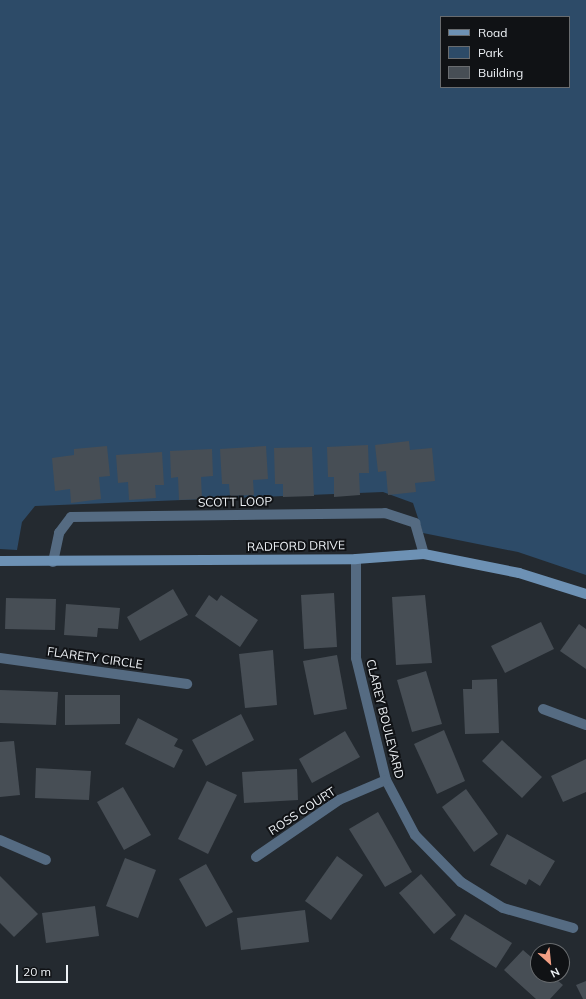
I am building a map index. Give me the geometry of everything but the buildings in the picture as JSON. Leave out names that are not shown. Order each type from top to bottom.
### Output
[{"type":"street","name":"SCOTT LOOP","points":[[53,562],[59,533],[71,517],[385,513],[415,524],[424,554]]},
{"type":"street","name":"RADFORD DRIVE","points":[[0,561],[53,562],[356,559],[424,554],[519,573],[586,594]]},
{"type":"street","name":"CLAREY BOULEVARD","points":[[356,559],[356,658],[386,780],[414,836],[461,882],[503,908],[573,928]]},
{"type":"street","name":"FLARETY CIRCLE","points":[[0,658],[187,684]]},
{"type":"street","points":[[543,709],[586,725]]},
{"type":"street","name":"ROSS COURT","points":[[256,857],[339,800],[386,780]]},
{"type":"street","points":[[0,840],[46,860]]},
{"type":"green space","points":[[0,0],[586,0],[586,575],[518,552],[423,533],[413,503],[383,492],[35,506],[22,522],[17,550],[0,549]]}]
